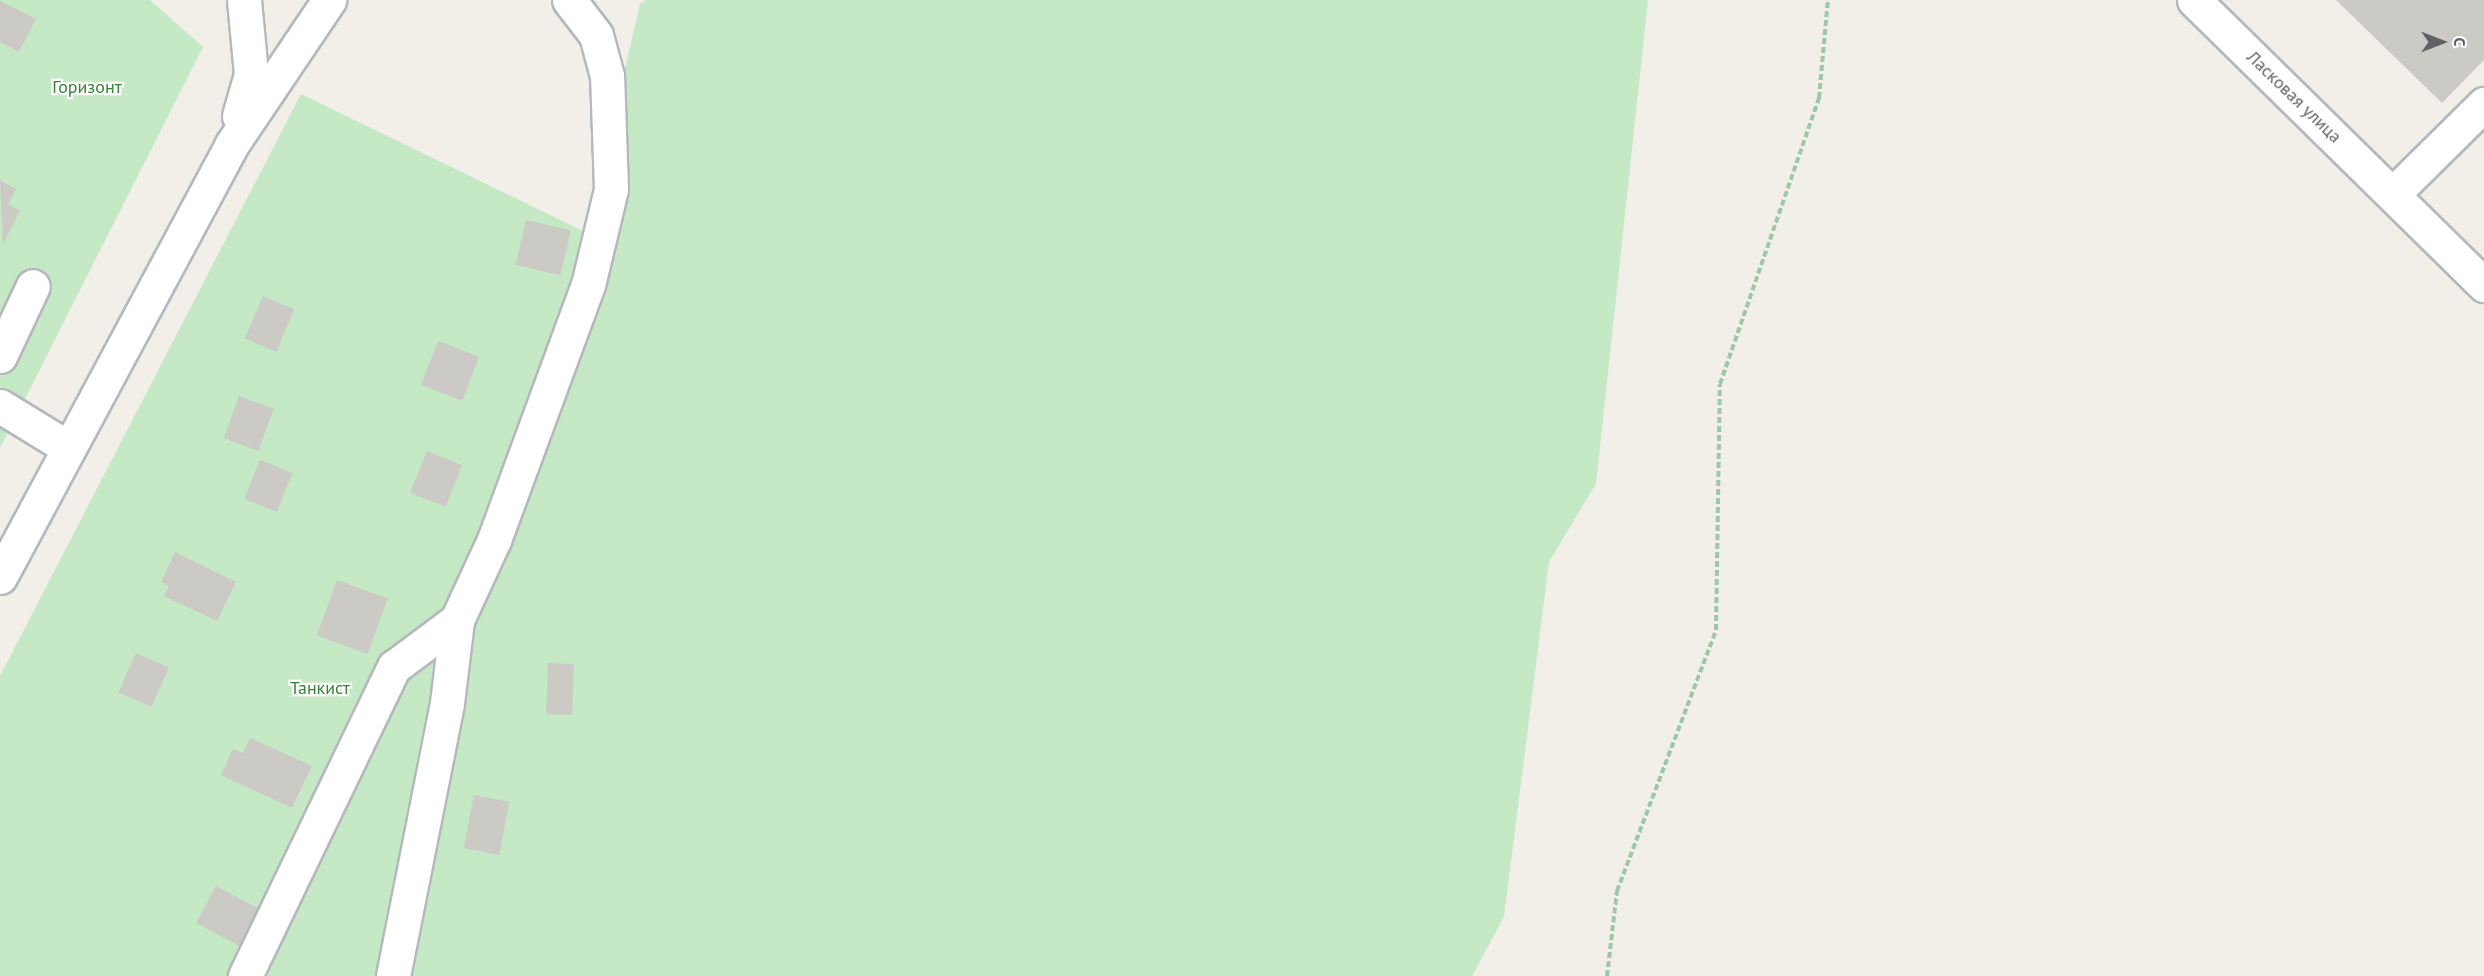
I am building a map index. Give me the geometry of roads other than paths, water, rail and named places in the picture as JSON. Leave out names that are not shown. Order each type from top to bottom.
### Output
[{"type":"street","points":[[232,144],[251,74],[244,0]]},
{"type":"street","points":[[0,578],[67,447],[232,144],[329,0]]},
{"type":"street","points":[[393,976],[447,703],[457,620],[494,540],[588,285],[611,189],[607,76],[596,35],[569,0]]},
{"type":"street","name":"Ласковая улица","points":[[2194,0],[2394,193],[2484,285]]},
{"type":"street","points":[[2394,193],[2484,104]]},
{"type":"street","points":[[0,356],[33,286]]},
{"type":"street","points":[[0,406],[67,447]]},
{"type":"street","points":[[245,976],[393,667],[457,620]]},
{"type":"park label","name":"Горизонт","points":[[87,87]]},
{"type":"park label","name":"Танкист","points":[[320,688]]}]
